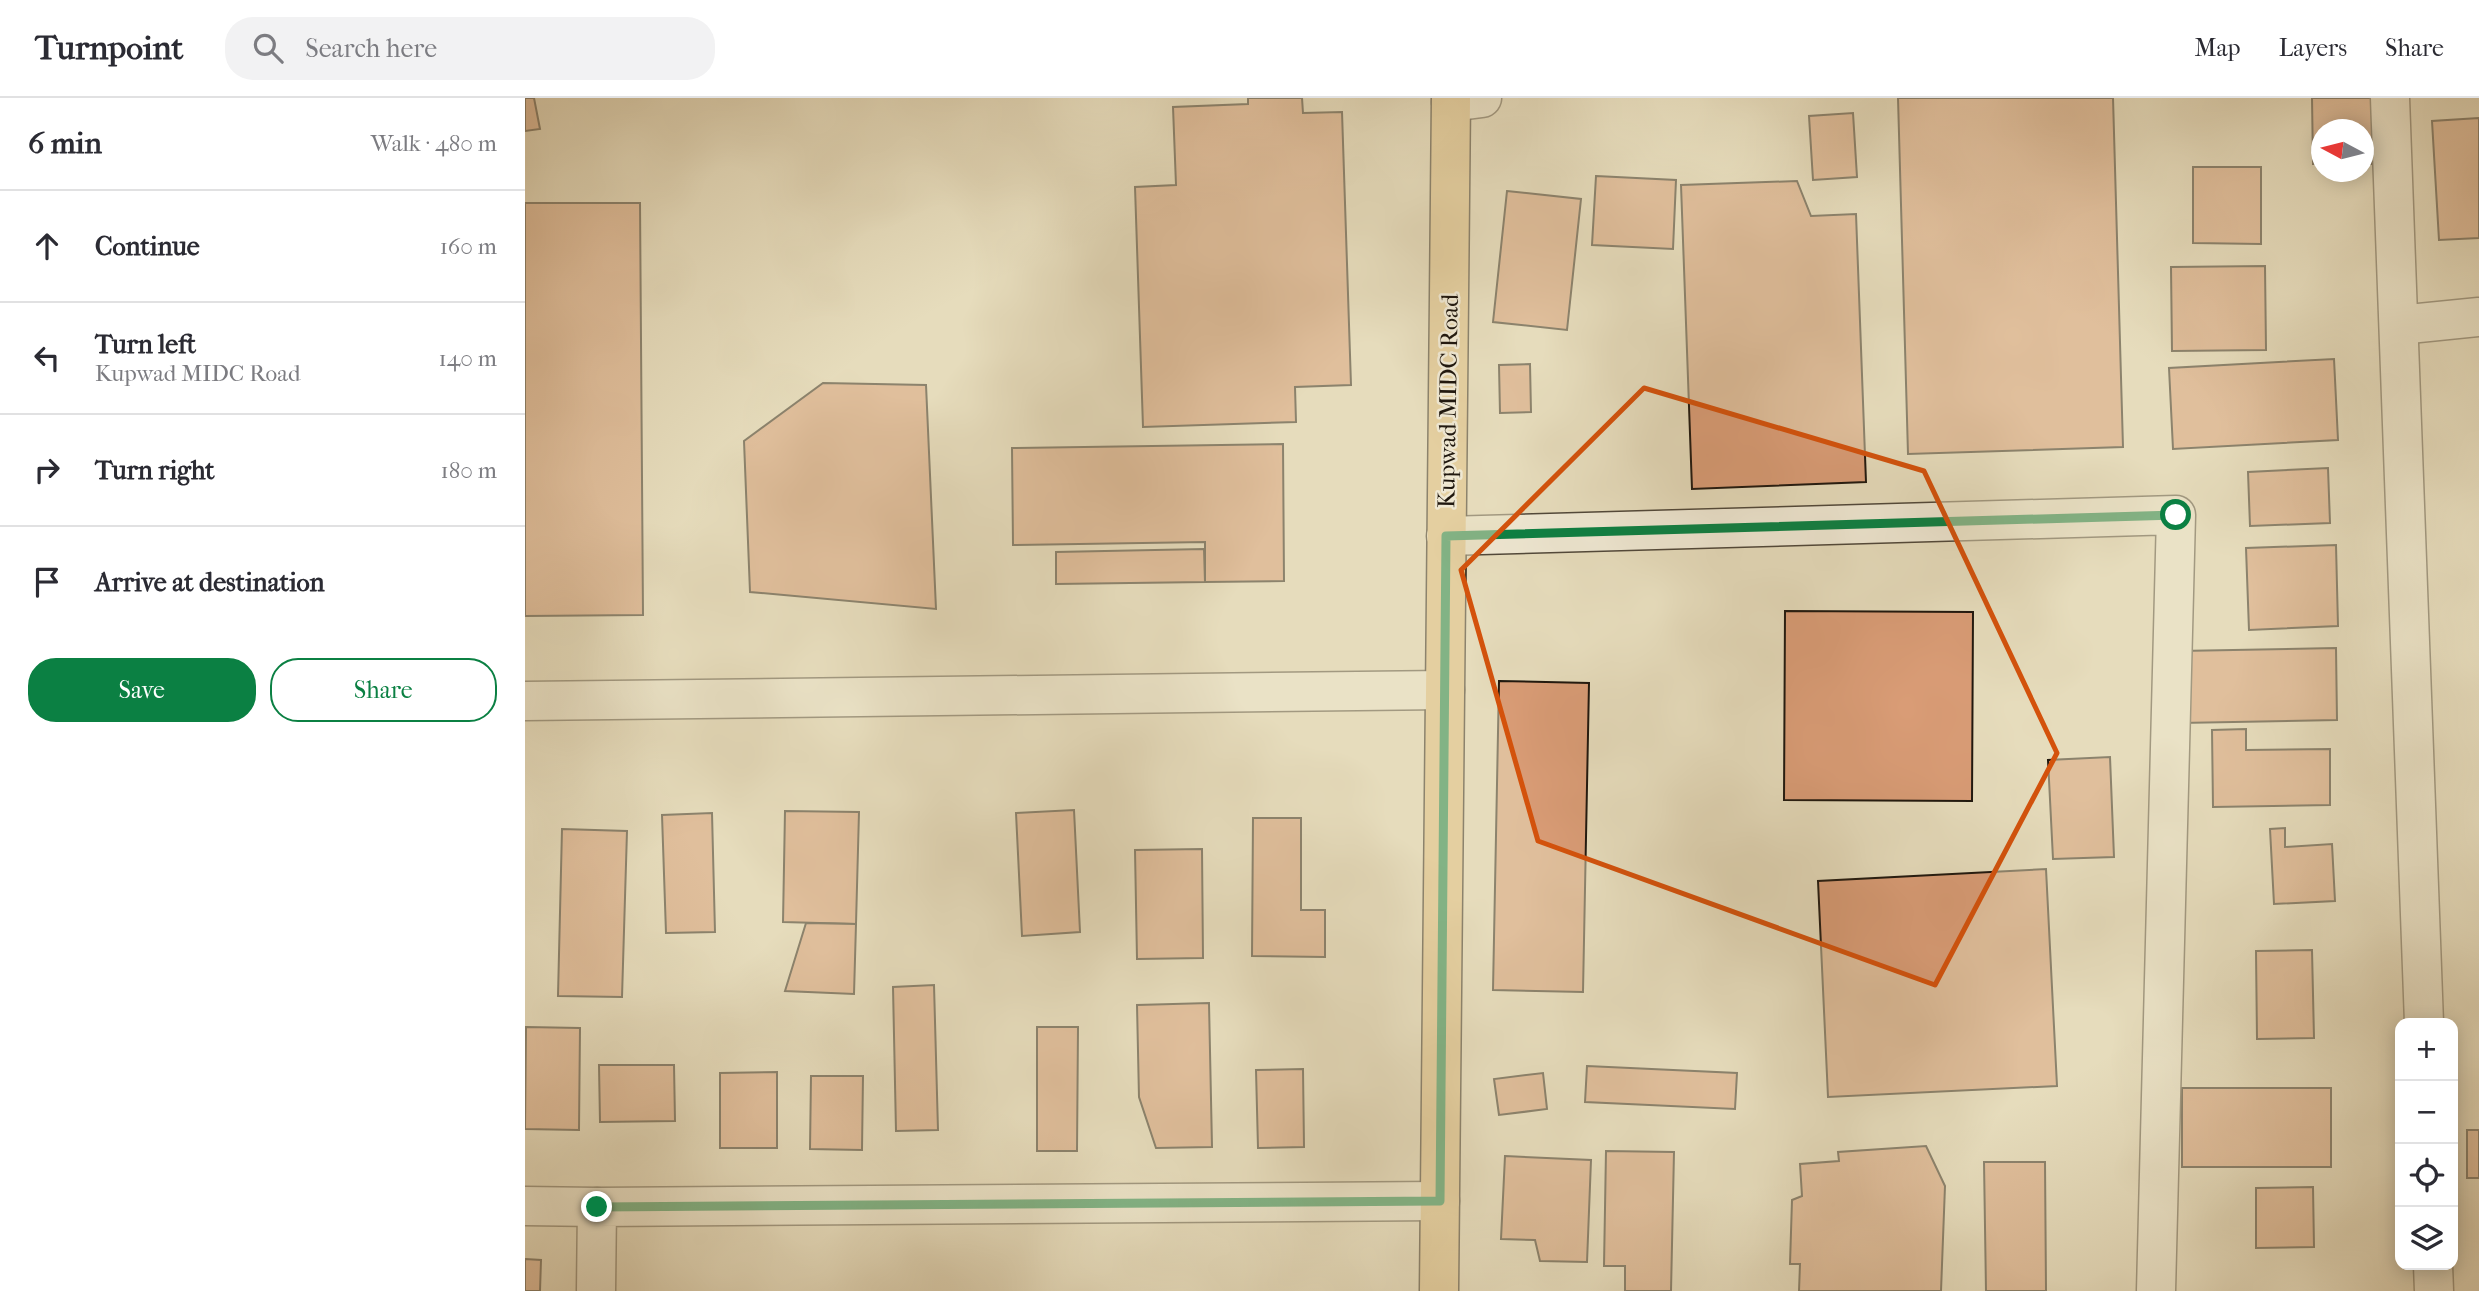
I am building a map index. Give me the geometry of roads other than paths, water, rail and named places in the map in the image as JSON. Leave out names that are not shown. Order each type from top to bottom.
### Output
[{"type":"main road","name":"Kupwad MIDC Road","points":[[1439,1291],[1446,536],[1461,99]]},
{"type":"street","points":[[2390,98],[2424,1018]]},
{"type":"street","points":[[2399,325],[2479,317]]},
{"type":"street","points":[[1446,536],[2176,515],[2156,1291]]},
{"type":"street","points":[[525,702],[1445,690]]},
{"type":"street","points":[[525,1206],[1440,1201]]},
{"type":"street","points":[[596,1291],[597,1207]]},
{"type":"street","points":[[2433,1270],[2434,1291]]}]
